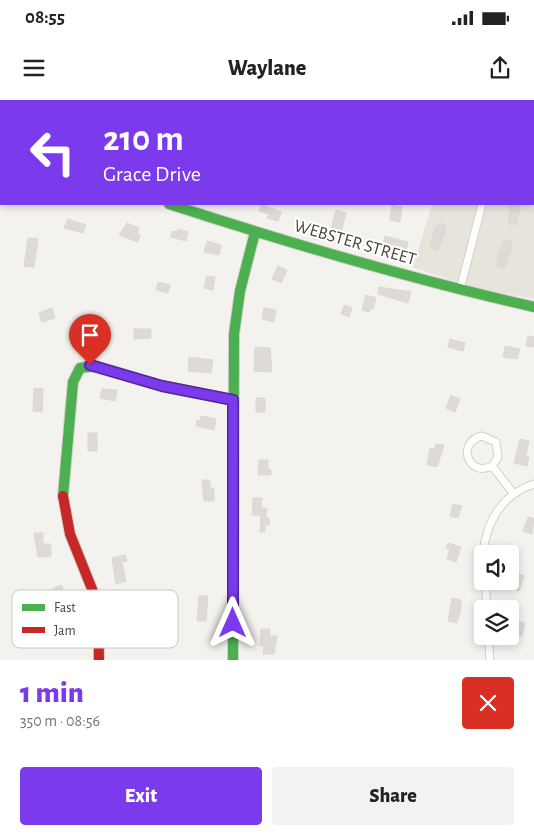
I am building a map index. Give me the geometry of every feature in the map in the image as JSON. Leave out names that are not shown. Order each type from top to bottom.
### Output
[{"type":"street","name":"WEBSTER STREET","points":[[172,205],[254,232],[460,290],[534,307]]},
{"type":"street","points":[[460,290],[482,205]]},
{"type":"street","points":[[233,660],[233,400],[236,314],[254,232]]},
{"type":"street","points":[[92,590],[70,534],[63,502],[73,382],[80,368],[96,366],[162,386],[233,400]]},
{"type":"street","points":[[482,436],[496,442],[498,457],[492,466],[482,469],[472,465],[466,455],[468,444],[472,440],[482,436]]},
{"type":"street","points":[[492,466],[513,493]]},
{"type":"street","points":[[485,545],[490,522],[499,508],[513,493],[534,484]]},
{"type":"street","points":[[489,645],[490,660]]},
{"type":"shaded area","points":[[432,205],[534,205],[534,299],[481,289],[413,268]]},
{"type":"building","points":[[261,205],[264,205],[281,212],[278,221],[267,218],[269,214],[259,211]]},
{"type":"building","points":[[392,205],[402,207],[400,222],[390,220]]},
{"type":"building","points":[[510,205],[521,205],[516,225],[508,224]]},
{"type":"building","points":[[336,210],[346,213],[341,233],[331,230]]},
{"type":"building","points":[[68,219],[86,225],[83,233],[64,228]]},
{"type":"building","points":[[127,223],[139,228],[137,234],[140,235],[138,242],[119,235]]},
{"type":"building","points":[[438,223],[445,225],[444,229],[446,230],[438,251],[430,248],[435,227],[437,228]]},
{"type":"building","points":[[316,227],[330,231],[327,240],[313,239]]},
{"type":"building","points":[[178,229],[188,232],[186,241],[171,237],[172,231],[177,232]]},
{"type":"building","points":[[385,236],[408,242],[405,256],[392,253],[394,247],[383,245]]},
{"type":"building","points":[[28,238],[38,239],[34,267],[24,266]]},
{"type":"building","points":[[504,240],[512,242],[505,268],[497,266],[497,257]]},
{"type":"building","points":[[207,241],[221,245],[219,255],[204,252]]},
{"type":"building","points":[[278,266],[287,270],[281,283],[272,279]]},
{"type":"building","points":[[207,276],[215,277],[213,290],[204,288]]},
{"type":"building","points":[[158,282],[170,285],[168,293],[156,290]]},
{"type":"building","points":[[379,287],[411,292],[408,303],[378,294]]},
{"type":"building","points":[[366,295],[376,298],[373,309],[370,309],[369,312],[362,310]]},
{"type":"building","points":[[344,305],[352,308],[349,317],[341,314]]},
{"type":"building","points":[[52,308],[55,318],[42,322],[39,313]]},
{"type":"building","points":[[264,308],[276,310],[274,322],[262,319]]},
{"type":"building","points":[[101,318],[102,329],[79,332],[78,322]]},
{"type":"building","points":[[134,329],[151,329],[151,338],[134,339]]},
{"type":"building","points":[[528,336],[534,337],[534,347],[526,346]]},
{"type":"building","points":[[450,339],[465,343],[463,351],[448,347]]},
{"type":"building","points":[[505,346],[520,349],[517,359],[503,357]]},
{"type":"building","points":[[255,347],[270,348],[272,372],[254,371]]},
{"type":"building","points":[[189,357],[213,360],[211,373],[188,371]]},
{"type":"building","points":[[34,388],[43,389],[42,412],[33,411]]},
{"type":"building","points":[[102,389],[117,390],[115,401],[100,398]]},
{"type":"building","points":[[451,395],[460,399],[455,412],[446,408]]},
{"type":"building","points":[[256,398],[265,398],[265,412],[256,412]]},
{"type":"building","points":[[201,416],[216,419],[214,430],[196,426],[197,420],[200,421]]},
{"type":"building","points":[[88,433],[97,433],[97,451],[88,451]]},
{"type":"building","points":[[520,439],[529,441],[526,456],[529,457],[527,466],[514,463]]},
{"type":"building","points":[[436,444],[444,445],[437,467],[427,465],[430,448],[434,449]]},
{"type":"building","points":[[259,460],[268,460],[268,469],[271,470],[271,475],[258,475]]},
{"type":"building","points":[[202,480],[210,480],[210,488],[214,488],[214,501],[204,501]]},
{"type":"building","points":[[253,498],[262,498],[261,508],[267,508],[266,517],[269,518],[269,525],[265,525],[265,532],[260,532],[261,515],[252,515]]},
{"type":"building","points":[[453,504],[462,506],[458,518],[450,516]]},
{"type":"building","points":[[528,517],[534,519],[532,534],[523,531]]},
{"type":"building","points":[[34,533],[43,533],[43,544],[51,544],[51,556],[38,557]]},
{"type":"building","points":[[448,543],[461,547],[456,562],[447,559],[450,549],[446,548]]},
{"type":"building","points":[[125,555],[127,561],[122,562],[126,581],[116,584],[112,558]]},
{"type":"building","points":[[519,574],[524,576],[519,591],[516,590],[519,590]]},
{"type":"building","points":[[62,585],[63,590],[53,590],[53,588]]},
{"type":"building","points":[[199,596],[208,596],[206,621],[197,621]]},
{"type":"building","points":[[452,598],[461,600],[460,603],[462,604],[457,623],[448,621]]},
{"type":"building","points":[[519,621],[525,623],[522,636],[519,635]]},
{"type":"building","points":[[261,629],[270,629],[270,636],[277,636],[274,654],[263,654],[264,646],[260,646]]},
{"type":"traffic: fast","points":[[172,205],[350,260],[534,307]]},
{"type":"traffic: fast","points":[[233,660],[234,334],[240,291],[255,232]]},
{"type":"traffic: fast","points":[[63,496],[73,382],[80,368],[96,366],[162,386],[233,400]]},
{"type":"traffic: jam","points":[[63,496],[70,534],[92,590]]},
{"type":"traffic: jam","points":[[99,648],[99,660]]},
{"type":"route","points":[[90,365],[162,386],[233,400],[233,623]]}]
